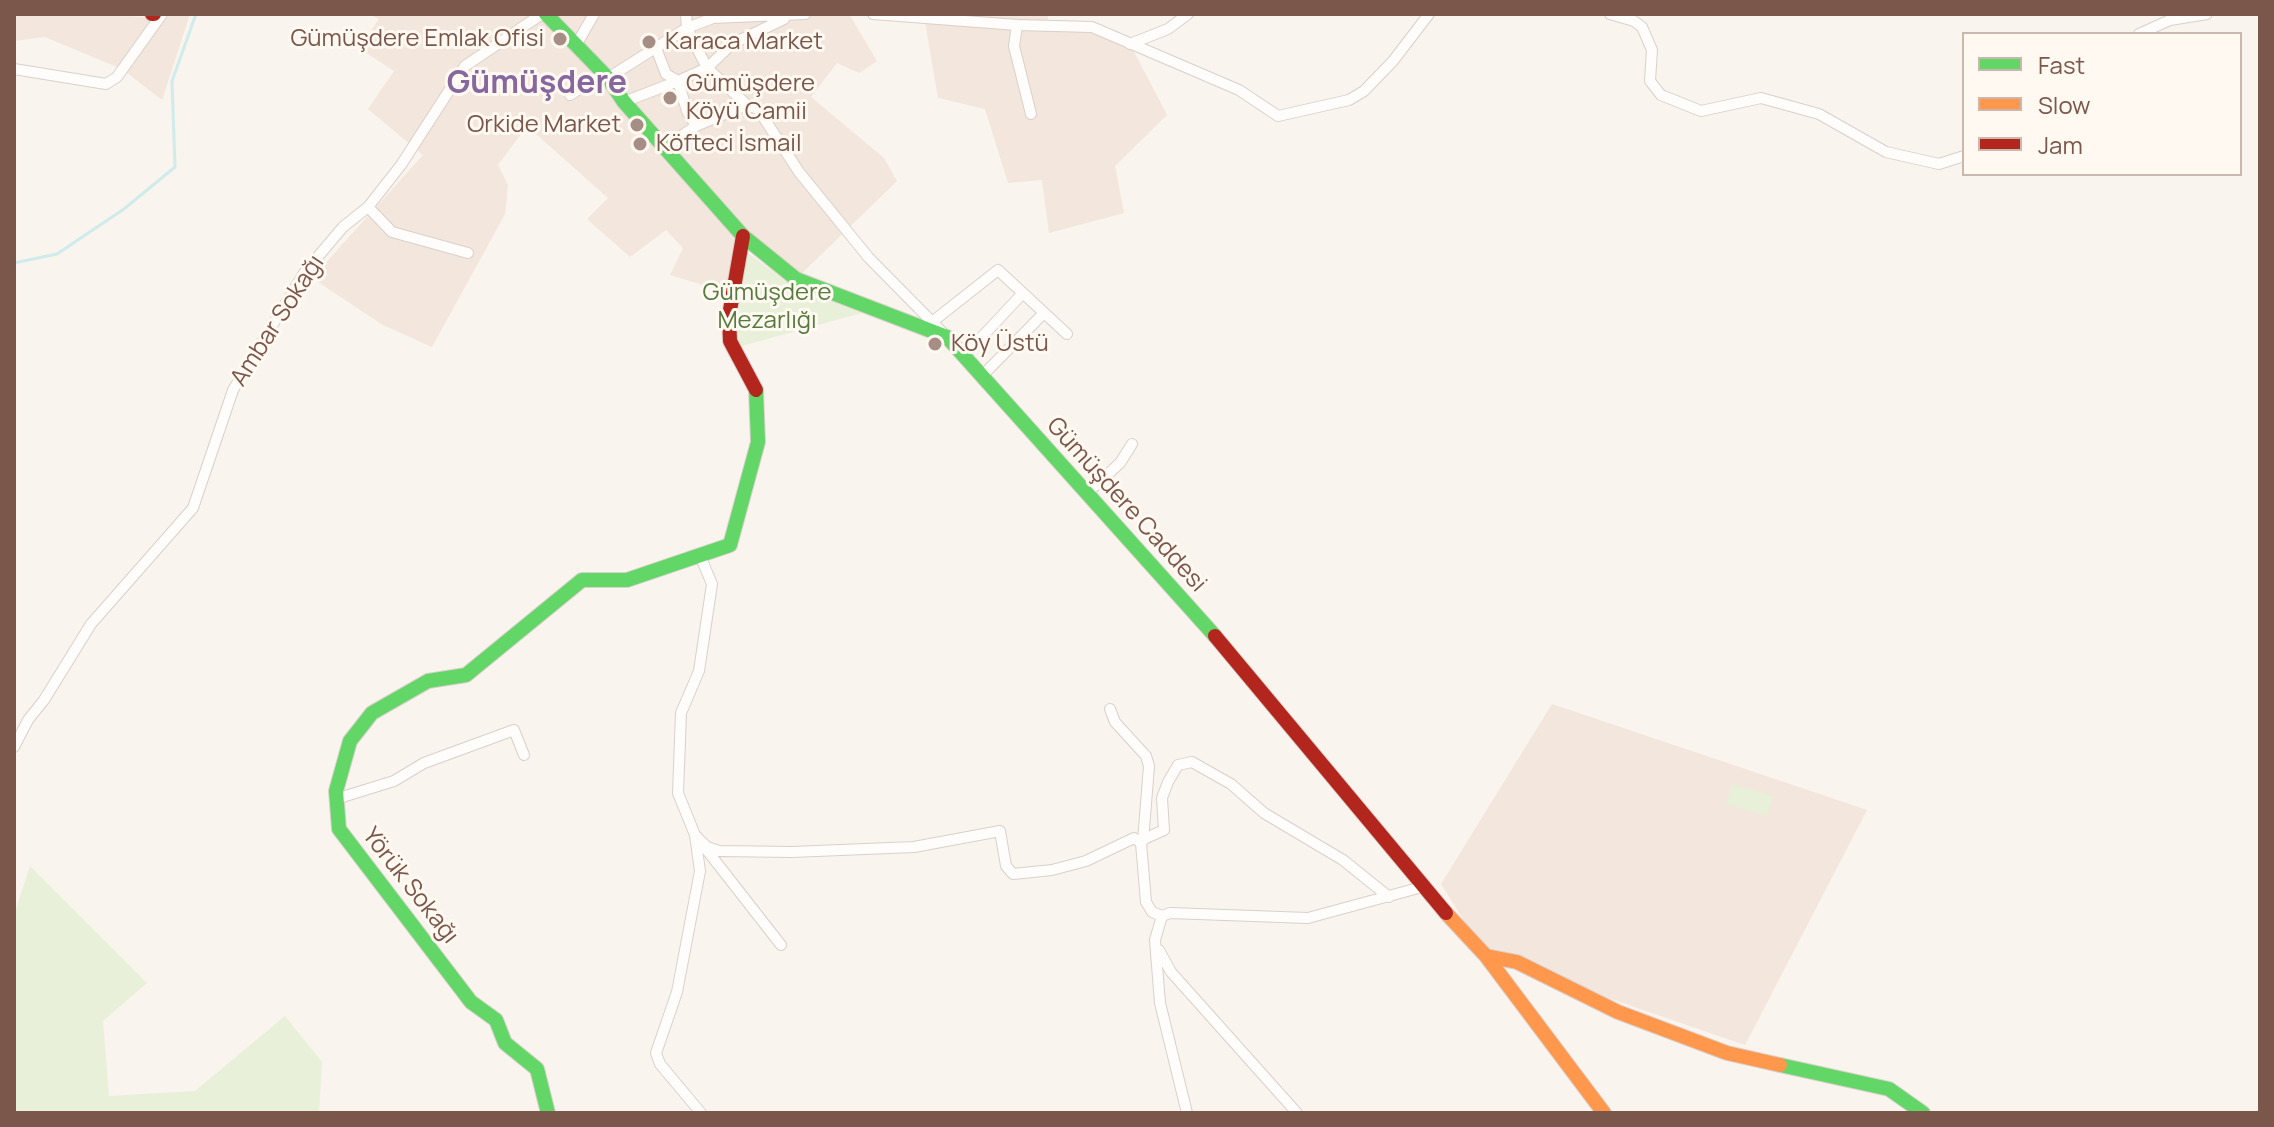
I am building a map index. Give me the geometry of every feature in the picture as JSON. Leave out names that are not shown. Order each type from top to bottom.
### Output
[{"type":"street","points":[[14,69],[106,84],[117,77],[162,14]]},
{"type":"street","name":"Gümüşdere Caddesi","points":[[544,14],[605,76],[624,102],[743,236],[796,279],[947,337],[965,355],[1233,656],[1422,887],[1486,956],[1604,1113]]},
{"type":"street","name":"Ambar Sokağı","points":[[14,747],[28,720],[44,700],[91,624],[193,508],[233,390],[304,273],[343,227],[368,207],[401,165],[465,66],[544,14]]},
{"type":"street","points":[[575,47],[594,14]]},
{"type":"street","points":[[686,14],[687,28],[707,68],[747,105],[758,109],[818,196],[869,258],[947,337]]},
{"type":"street","points":[[570,95],[687,28],[725,16],[805,14]]},
{"type":"street","points":[[873,14],[1017,25],[1092,27],[1239,90],[1278,116],[1349,100],[1364,91],[1393,61],[1429,14]]},
{"type":"street","points":[[1130,44],[1168,29],[1188,14]]},
{"type":"street","points":[[1610,14],[1634,21],[1642,27],[1652,50],[1650,81],[1661,95],[1701,111],[1761,98],[1819,114],[1886,152],[1939,164],[1962,157]]},
{"type":"street","points":[[2143,32],[2170,20],[2207,14]]},
{"type":"street","points":[[624,102],[707,68],[732,44],[792,16]]},
{"type":"street","points":[[1017,25],[1014,46],[1031,114]]},
{"type":"street","points":[[656,48],[666,74],[678,81],[687,111],[696,126]]},
{"type":"street","points":[[665,147],[696,126],[747,105]]},
{"type":"street","points":[[368,207],[392,232],[468,253]]},
{"type":"street","name":"Yörük Sokağı","points":[[548,1113],[537,1069],[505,1043],[496,1020],[471,1002],[339,829],[336,799],[350,741],[372,713],[428,681],[466,675],[483,658],[507,645],[582,580],[627,580],[701,558],[730,545],[736,534],[758,442],[758,393],[730,341],[729,316],[743,236]]},
{"type":"street","points":[[932,322],[998,270],[1067,334]]},
{"type":"street","points":[[965,355],[1023,293]]},
{"type":"street","points":[[983,375],[1044,313]]},
{"type":"street","points":[[1086,494],[1120,463],[1132,444]]},
{"type":"street","points":[[701,558],[712,584],[699,671],[681,713],[678,793],[695,835],[700,871],[677,992],[660,1032],[656,1053],[660,1064],[701,1113]]},
{"type":"street","points":[[1110,709],[1115,722],[1146,756],[1149,766],[1142,841],[1146,902],[1152,912],[1162,916],[1308,918],[1422,887]]},
{"type":"street","points":[[336,799],[394,781],[424,763],[514,730],[524,755]]},
{"type":"street","points":[[695,835],[707,847],[719,851],[792,852],[914,847],[1000,831],[1006,866],[1013,874],[1052,870],[1086,861],[1134,838],[1142,841],[1164,830],[1162,798],[1168,782],[1178,765],[1192,762],[1231,784],[1264,813],[1343,860],[1389,897]]},
{"type":"street","points":[[695,835],[781,945]]},
{"type":"street","points":[[1162,916],[1155,940],[1160,1003],[1187,1113]]},
{"type":"street","points":[[1155,940],[1171,972],[1297,1113]]},
{"type":"street","points":[[1486,956],[1517,962],[1618,1012],[1727,1053],[1889,1089],[1923,1113]]},
{"type":"shaded area","points":[[14,14],[160,17],[190,14],[162,100],[122,69],[45,37],[14,41]]},
{"type":"shaded area","points":[[369,14],[849,14],[877,61],[859,73],[837,63],[811,97],[884,158],[897,181],[796,279],[743,236],[733,294],[670,275],[683,248],[666,230],[630,257],[587,219],[608,198],[527,126],[498,165],[508,185],[505,214],[432,347],[383,325],[312,278],[423,155],[368,109],[394,71],[359,48],[379,19]]},
{"type":"shaded area","points":[[900,14],[1048,14],[1048,24],[1090,29],[1130,44],[1167,115],[1115,166],[1124,213],[1049,233],[1042,180],[1008,183],[985,109],[938,98],[924,16]]},
{"type":"shaded area","points":[[1552,704],[1867,810],[1745,1045],[1486,956],[1441,884]]},
{"type":"green space","name":"Gümüşdere Mezarlığı","points":[[748,253],[794,287],[862,313],[738,347],[734,320]]},
{"type":"green space","points":[[1732,784],[1773,796],[1767,816],[1726,804]]},
{"type":"green space","points":[[30,866],[147,983],[103,1021],[109,1096],[195,1091],[285,1016],[322,1062],[319,1113],[14,1113],[14,915]]},
{"type":"waterway","points":[[14,263],[57,254],[124,209],[175,167],[172,81],[196,14]]},
{"type":"traffic: fast","points":[[546,14],[608,78],[624,102],[743,236],[796,279],[947,337],[1215,636]]},
{"type":"traffic: fast","points":[[548,1113],[537,1069],[505,1043],[496,1020],[471,1002],[339,829],[336,791],[350,741],[372,713],[428,681],[466,675],[582,580],[627,580],[730,545],[758,442],[756,390]]},
{"type":"traffic: fast","points":[[1780,1065],[1889,1089],[1923,1113]]},
{"type":"traffic: slow","points":[[1446,913],[1486,956],[1604,1113]]},
{"type":"traffic: slow","points":[[1486,956],[1517,962],[1618,1012],[1727,1053],[1780,1065]]},
{"type":"traffic: jam","points":[[743,236],[729,316],[730,341],[756,390]]},
{"type":"traffic: jam","points":[[1215,636],[1446,913]]},
{"type":"place","name":"Gümüşdere Emlak Ofisi","points":[[560,39]]},
{"type":"place","name":"Karaca Market","points":[[649,42]]},
{"type":"place","name":"Gümüşdere Köyü Camii","points":[[670,98]]},
{"type":"place","name":"Orkide Market","points":[[637,125]]},
{"type":"place","name":"Köfteci İsmail","points":[[640,144]]},
{"type":"place","name":"Köy Üstü","points":[[935,344]]},
{"type":"district","name":"Gümüşdere","points":[[537,84]]}]
